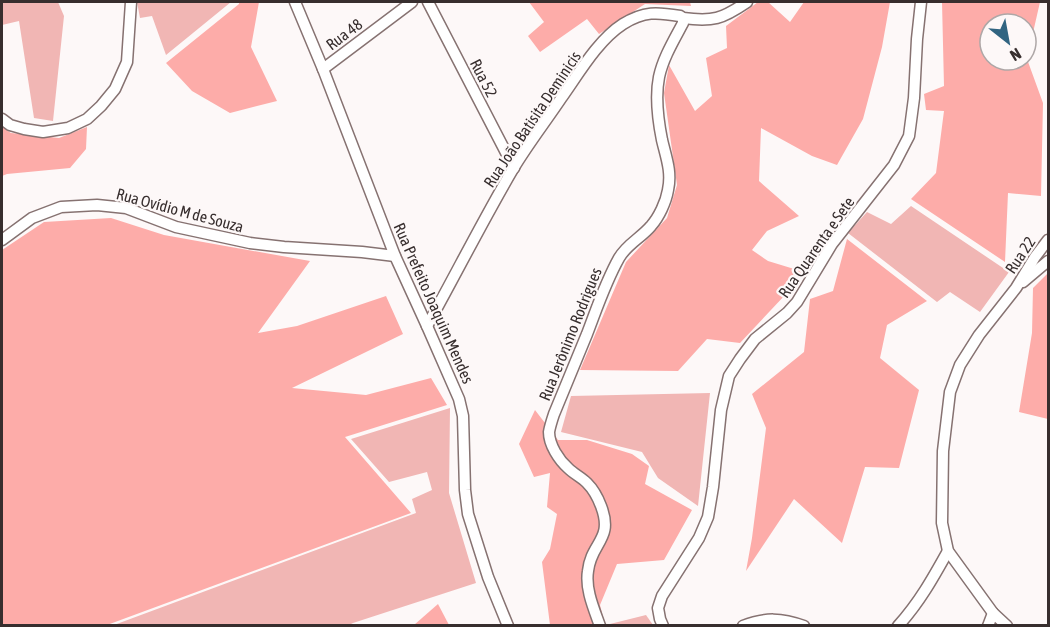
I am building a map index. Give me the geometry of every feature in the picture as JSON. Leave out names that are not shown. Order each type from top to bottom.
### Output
[{"type":"street","points":[[2,118],[10,125],[43,132],[68,128],[87,119],[116,89],[127,62],[131,2]]},
{"type":"street","name":"Rua Prefeito Joaquim Mendes","points":[[295,2],[394,256],[428,326],[459,399],[463,417],[468,514],[488,577],[508,626]]},
{"type":"street","name":"Rua 48","points":[[323,69],[412,2]]},
{"type":"street","name":"Rua 52","points":[[428,2],[514,168]]},
{"type":"street","name":"Rua João Batisita Deminicis","points":[[428,326],[514,168],[583,67],[604,41],[615,30],[637,16],[659,12],[704,21],[728,15],[747,2]]},
{"type":"street","name":"Rua Quarenta e Sete","points":[[663,626],[658,608],[662,596],[699,538],[708,517],[721,410],[729,376],[755,339],[797,302],[832,244],[894,165],[909,136],[921,2]]},
{"type":"street","name":"Rua Jerônimo Rodrigues","points":[[600,626],[590,597],[587,573],[591,556],[604,536],[605,520],[601,505],[592,490],[559,458],[552,446],[549,434],[554,414],[606,282],[621,255],[651,226],[665,200],[670,175],[660,124],[658,85],[664,62],[683,23],[683,18]]},
{"type":"street","name":"Rua Ovídio M de Souza","points":[[2,240],[32,218],[61,207],[97,205],[126,208],[176,227],[250,243],[394,256]]},
{"type":"street","name":"Rua 22","points":[[1016,288],[1048,240]]},
{"type":"street","points":[[1007,626],[993,613],[948,551],[942,523],[943,451],[950,392],[960,365],[979,335],[1016,288],[1048,261]]},
{"type":"street","points":[[898,626],[921,597],[948,551]]},
{"type":"street","points":[[987,626],[993,613]]},
{"type":"street","points":[[743,626],[750,623],[787,619],[804,626]]},
{"type":"shaded area","points":[[2,2],[58,2],[64,16],[53,121],[34,118],[19,21],[2,25]]},
{"type":"shaded area","points":[[137,2],[231,2],[166,55],[152,16],[140,18]]},
{"type":"shaded area","points":[[239,2],[259,2],[251,47],[277,101],[230,113],[192,91],[166,63]]},
{"type":"shaded area","points":[[529,2],[690,2],[691,6],[645,4],[599,34],[587,19],[540,52],[528,36],[544,22]]},
{"type":"shaded area","points":[[758,2],[768,2],[790,22],[804,2],[890,2],[882,47],[863,119],[837,165],[812,156],[761,128],[759,181],[799,216],[767,231],[752,250],[768,261],[804,272],[740,343],[707,339],[678,371],[580,370],[626,262],[667,218],[677,185],[664,93],[669,65],[695,111],[712,96],[706,58],[727,48],[726,26]]},
{"type":"shaded area","points":[[942,2],[1040,2],[1038,12],[978,12],[978,72],[1032,72],[1043,103],[1041,196],[1008,193],[1005,262],[911,199],[936,173],[944,111],[926,110],[924,94],[944,86]]},
{"type":"shaded area","points":[[2,127],[11,133],[59,138],[87,127],[86,149],[70,168],[2,176]]},
{"type":"shaded area","points":[[911,206],[1009,272],[980,312],[950,292],[937,302],[848,233],[867,212],[891,224]]},
{"type":"shaded area","points":[[111,218],[164,235],[310,261],[258,333],[297,326],[386,296],[403,334],[292,388],[366,395],[431,378],[447,405],[345,437],[411,513],[107,625],[2,625],[2,250],[44,222]]},
{"type":"shaded area","points":[[847,239],[927,301],[887,325],[880,358],[919,390],[899,468],[865,467],[842,543],[794,499],[746,571],[766,428],[752,394],[804,352],[810,299],[833,291]]},
{"type":"shaded area","points":[[1048,273],[1048,419],[1019,412],[1032,333],[1033,288]]},
{"type":"shaded area","points":[[710,393],[698,506],[658,478],[642,452],[561,432],[571,396]]},
{"type":"shaded area","points":[[450,408],[449,493],[476,583],[349,625],[114,625],[416,513],[412,499],[432,490],[427,472],[389,482],[351,439]]},
{"type":"shaded area","points":[[535,410],[558,440],[587,440],[632,454],[649,466],[645,484],[692,510],[664,560],[617,564],[600,605],[605,625],[550,625],[542,562],[550,549],[557,514],[547,507],[550,473],[534,477],[519,444]]},
{"type":"shaded area","points":[[438,604],[449,625],[414,625]]},
{"type":"shaded area","points":[[646,615],[653,625],[611,626],[610,624]]}]
